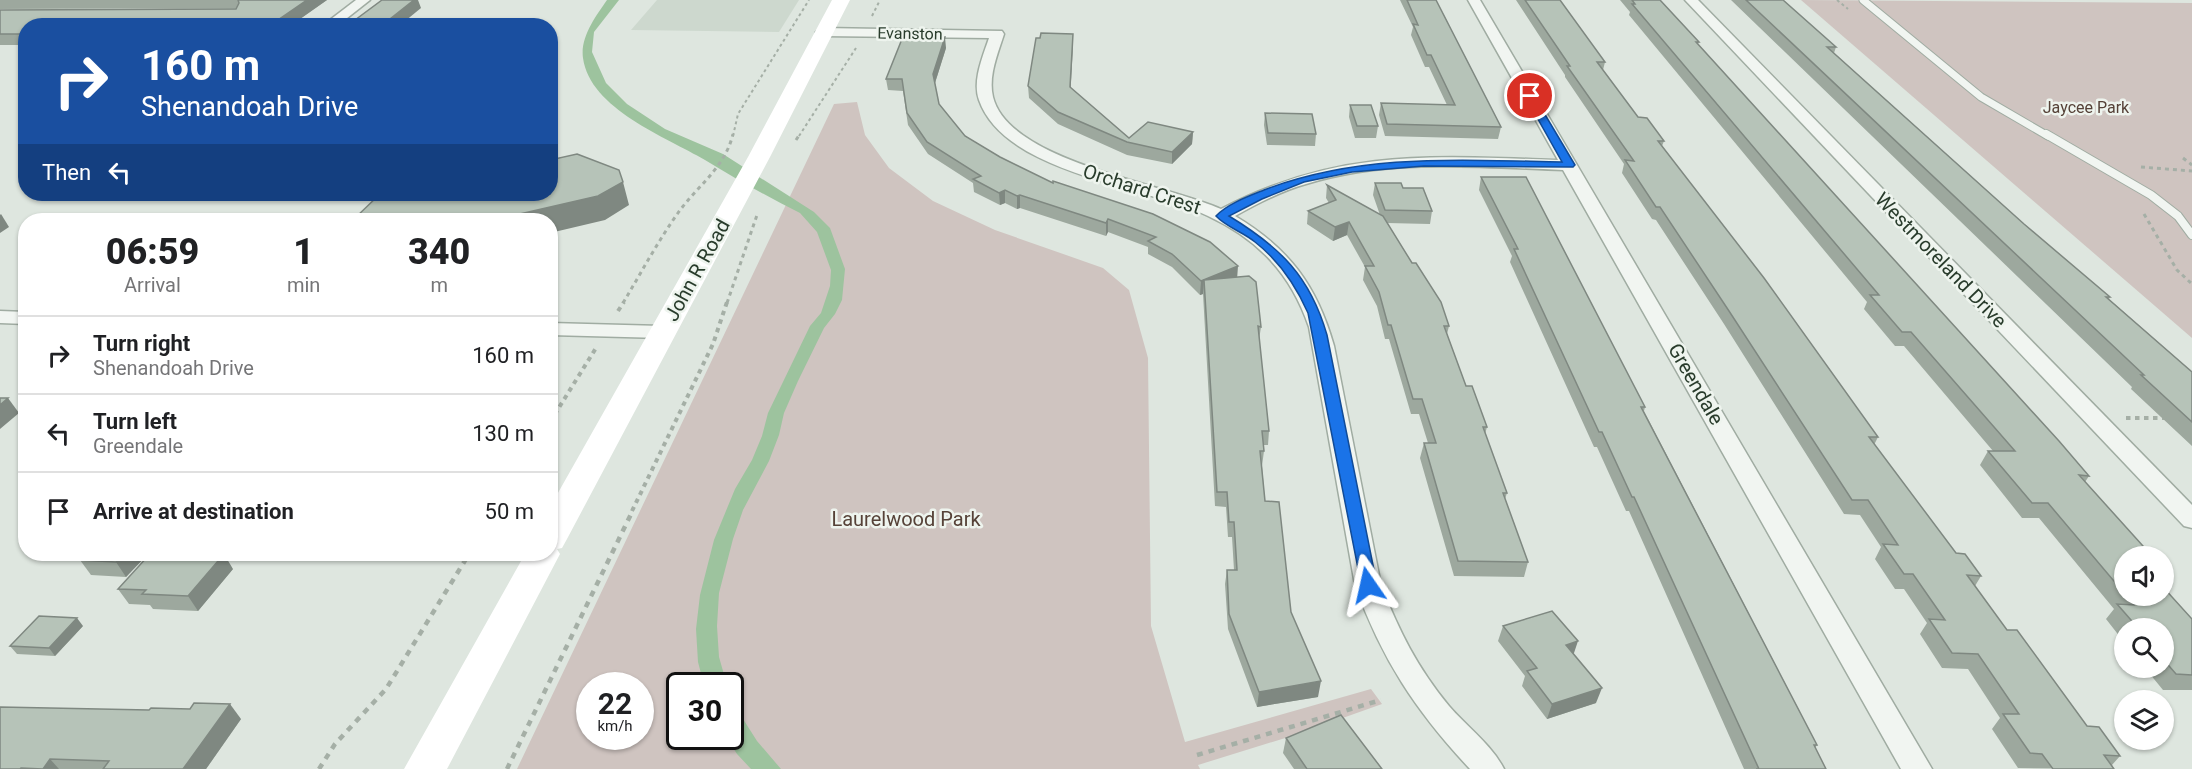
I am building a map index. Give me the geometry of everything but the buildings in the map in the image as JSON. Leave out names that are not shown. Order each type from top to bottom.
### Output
[{"type":"main road","name":"John R Road","points":[[558,523],[662,332],[744,213],[759,157],[841,0]]},
{"type":"main road","points":[[424,769],[538,561]]},
{"type":"street","points":[[339,18],[364,0]]},
{"type":"street","name":"Greendale","points":[[1474,0],[1917,769]]},
{"type":"street","name":"Westmoreland Drive","points":[[1691,0],[2192,520]]},
{"type":"street","name":"Evanston","points":[[823,32],[997,34]]},
{"type":"street","name":"Orchard Crest","points":[[997,34],[985,78],[984,94],[989,108],[998,121],[1017,138],[1076,168],[1175,196],[1221,216],[1259,239],[1279,258],[1305,292],[1321,335],[1368,585],[1380,617],[1399,656],[1428,699],[1459,738],[1489,769]]},
{"type":"street","points":[[1221,216],[1258,196],[1301,180],[1352,169],[1424,163],[1569,165]]},
{"type":"street","points":[[0,317],[18,318]]},
{"type":"street","points":[[558,329],[662,332]]},
{"type":"lane","points":[[1863,0],[1981,97],[2151,195],[2178,216],[2192,235]]},
{"type":"path","points":[[614,318],[679,212],[714,173],[731,144],[738,114],[809,0]]},
{"type":"path","points":[[872,18],[880,0]]},
{"type":"path","points":[[795,142],[857,47]]},
{"type":"path","points":[[2183,158],[2192,165]]},
{"type":"path","points":[[2137,167],[2192,171]]},
{"type":"path","points":[[507,769],[713,345],[744,213]]},
{"type":"path","points":[[558,409],[597,346]]},
{"type":"path","points":[[2126,418],[2170,418]]},
{"type":"path","points":[[319,769],[335,744],[386,689],[466,561]]},
{"type":"path","points":[[1197,755],[1381,700]]},
{"type":"shaded area","points":[[607,0],[619,0],[594,32],[592,52],[606,83],[627,104],[665,129],[723,154],[814,212],[830,228],[845,269],[842,300],[824,328],[798,381],[784,413],[769,461],[743,510],[733,539],[719,593],[717,626],[719,657],[723,672],[701,672],[698,662],[696,629],[700,595],[714,540],[735,489],[752,460],[768,413],[810,326],[821,313],[830,286],[831,270],[817,232],[800,213],[632,120],[614,107],[600,92],[589,76],[583,58],[586,35]]},
{"type":"shaded area","points":[[657,0],[799,0],[779,32],[631,30]]},
{"type":"shaded area","points":[[744,720],[757,741],[781,769],[751,769],[734,750],[744,750]]},
{"type":"green space","name":"Jaycee Park","points":[[1801,0],[2192,3],[2192,338]]},
{"type":"green space","name":"Laurelwood Park","points":[[857,102],[865,135],[889,168],[933,201],[995,230],[1103,268],[1129,290],[1148,358],[1151,626],[1185,742],[1371,689],[1382,704],[1295,735],[1198,765],[1200,769],[517,769],[834,104]]},
{"type":"route","points":[[1368,585],[1321,335],[1314,313],[1305,292],[1279,258],[1259,239],[1221,216],[1273,190],[1323,174],[1352,169],[1424,163],[1569,165],[1530,96]]}]
